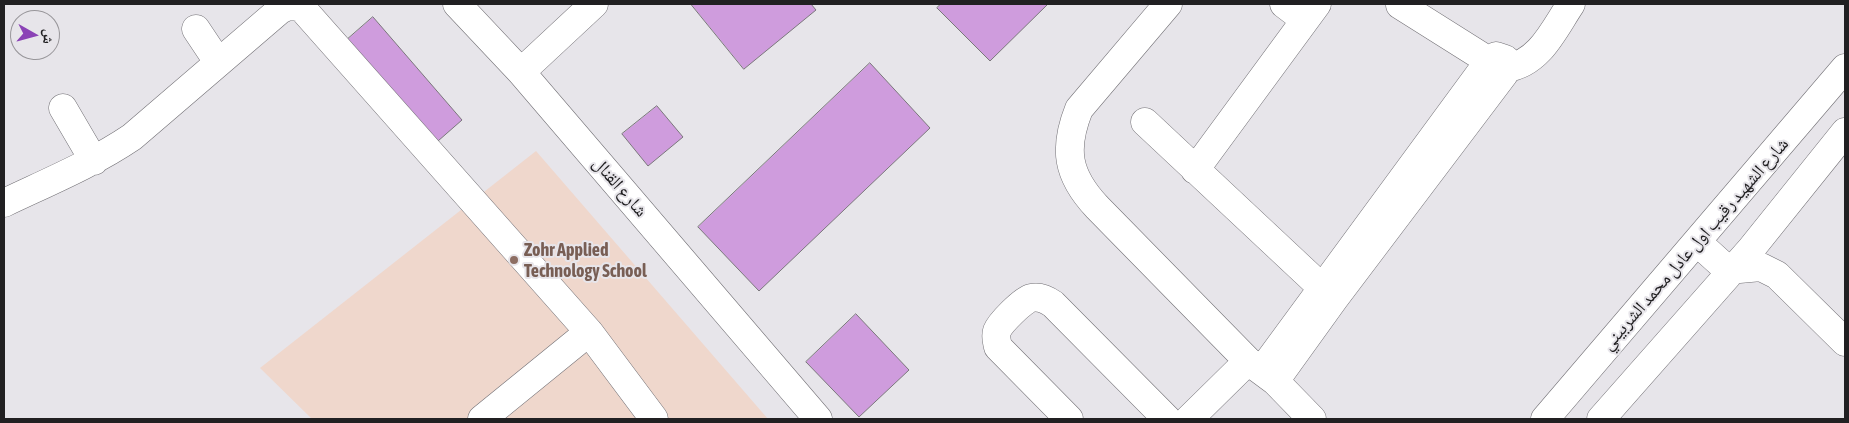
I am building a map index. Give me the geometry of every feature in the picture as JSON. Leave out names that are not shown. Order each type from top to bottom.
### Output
[{"type":"street","name":"شارع القنال","points":[[457,4],[521,72],[818,419]]},
{"type":"street","points":[[521,72],[594,4]]},
{"type":"street","points":[[1168,4],[1079,109],[1071,129],[1069,150],[1072,172],[1082,191],[1097,208],[1312,419]]},
{"type":"street","points":[[1400,4],[1498,65],[1524,64],[1538,53],[1571,4]]},
{"type":"street","points":[[4,203],[94,161],[132,136],[280,10],[288,6],[301,7],[589,332],[654,419]]},
{"type":"street","points":[[1195,170],[1302,9]]},
{"type":"street","points":[[196,29],[218,62]]},
{"type":"street","points":[[1189,419],[1262,371],[1328,293],[1498,65]]},
{"type":"street","name":"شارع الشهيد رقيب اول عادل محمد الشربيني","points":[[1545,419],[1845,68]]},
{"type":"street","points":[[64,108],[94,161]]},
{"type":"street","points":[[1145,122],[1328,293]]},
{"type":"street","points":[[1600,419],[1731,271],[1845,132]]},
{"type":"street","points":[[1697,242],[1725,269],[1731,271],[1761,267],[1777,276],[1845,342]]},
{"type":"street","points":[[1069,419],[998,347],[996,340],[1000,326],[1024,300],[1031,298],[1047,299],[1167,419]]},
{"type":"street","points":[[482,419],[589,332]]},
{"type":"shaded area","name":"Zohr Applied Technology School","points":[[536,151],[768,419],[312,419],[260,368]]},
{"type":"building","points":[[691,4],[811,4],[816,10],[744,69]]},
{"type":"building","points":[[941,4],[1048,4],[990,61],[937,8]]},
{"type":"building","points":[[373,17],[462,120],[430,148],[341,45]]},
{"type":"building","points":[[870,63],[930,128],[759,291],[698,227]]},
{"type":"building","points":[[657,106],[683,137],[648,166],[622,134]]},
{"type":"building","points":[[856,314],[909,370],[859,417],[806,362]]},
{"type":"place","name":"Zohr Applied Technology School","points":[[514,260]]}]
